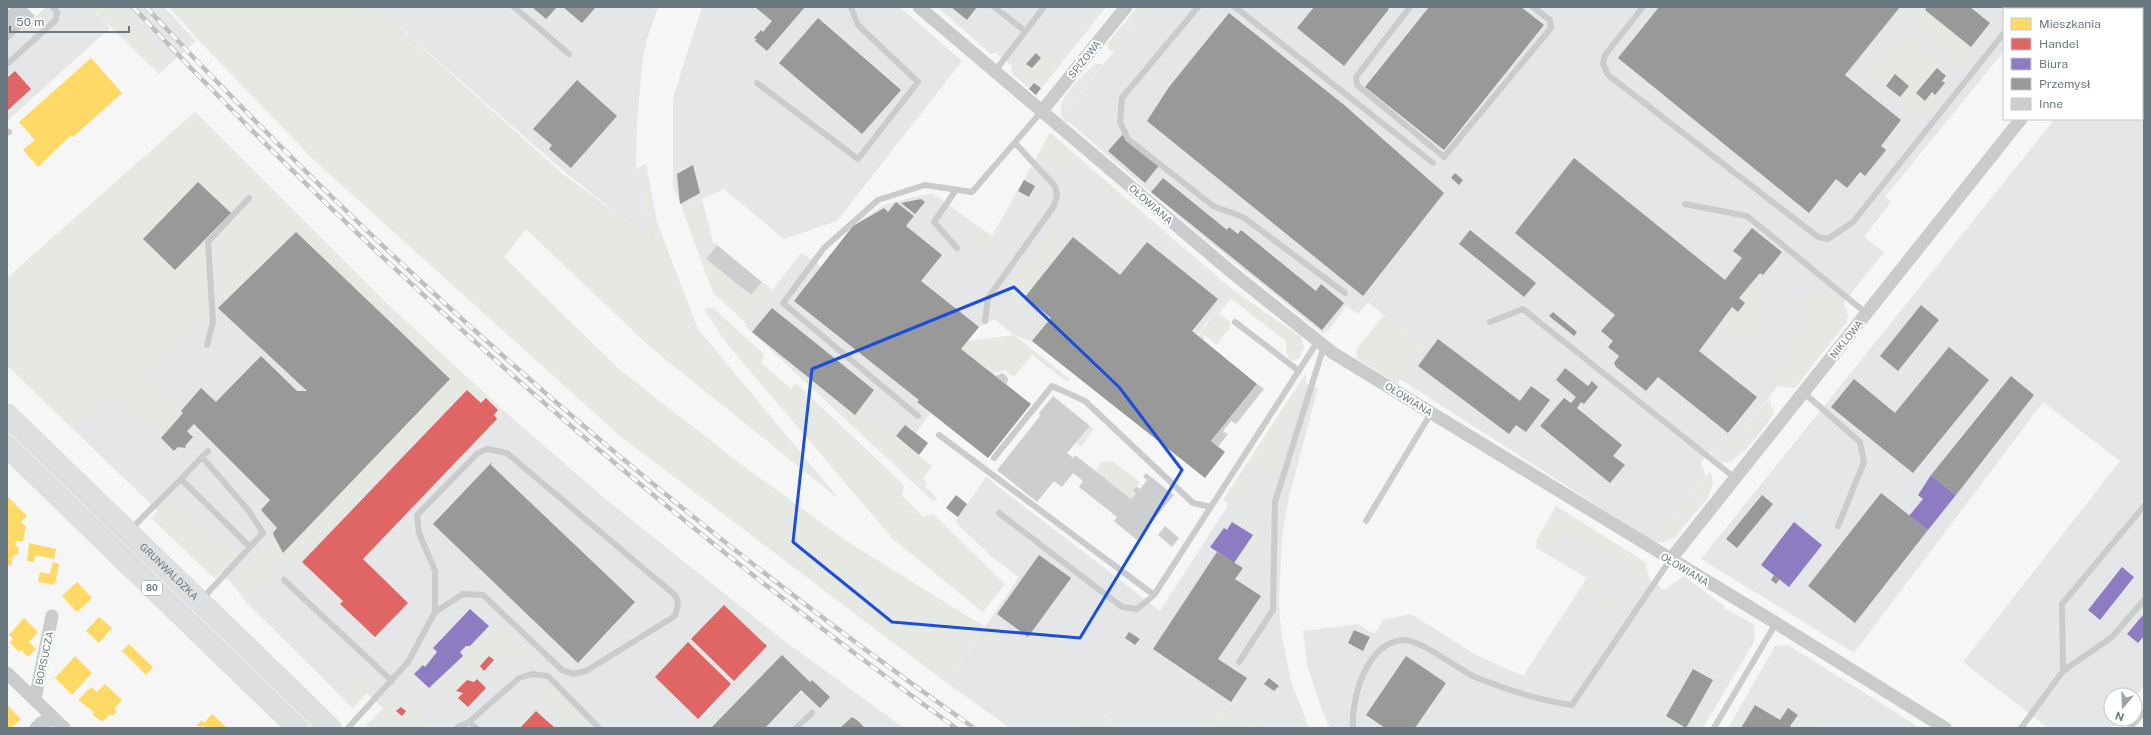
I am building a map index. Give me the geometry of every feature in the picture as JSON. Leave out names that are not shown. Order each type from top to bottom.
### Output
[{"type":"main road","name":"GRUNWALDZKA","points":[[7,414],[331,728]]},
{"type":"main road","name":"80","points":[[7,447],[297,728]]},
{"type":"street","name":"OŁOWIANA","points":[[919,7],[1229,270],[1321,344],[1945,728]]},
{"type":"street","name":"SPIŻOWA","points":[[1042,111],[1126,7]]},
{"type":"street","name":"NIKLOWA","points":[[1670,560],[2020,120]]},
{"type":"street","name":"BORSUCZA","points":[[35,699],[52,616]]},
{"type":"street","points":[[7,673],[64,728]]},
{"type":"street","points":[[36,728],[42,723],[54,719]]},
{"type":"lane","points":[[7,64],[56,20],[57,12],[53,7]]},
{"type":"lane","points":[[514,7],[569,54]]},
{"type":"lane","points":[[757,83],[858,159],[918,82],[858,25],[851,7]]},
{"type":"lane","points":[[994,7],[1025,31]]},
{"type":"lane","points":[[995,71],[1044,7]]},
{"type":"lane","points":[[1198,7],[1122,98],[1120,122],[1128,139],[1213,206],[1243,217],[1345,293]]},
{"type":"lane","points":[[1235,7],[1432,164]]},
{"type":"lane","points":[[1410,7],[1356,77],[1357,85],[1444,157],[1551,28],[1550,20],[1533,7]]},
{"type":"lane","points":[[1643,7],[1605,55],[1602,64],[1608,75],[1818,237],[1828,239],[1853,222],[2003,34]]},
{"type":"lane","points":[[918,416],[783,303],[824,248],[878,200],[925,185],[972,192],[1042,111]]},
{"type":"lane","points":[[985,321],[988,298],[1054,206],[1057,195],[1055,186],[1015,143]]},
{"type":"lane","points":[[956,190],[934,222],[957,248]]},
{"type":"lane","points":[[207,345],[213,322],[208,242],[249,198]]},
{"type":"lane","points":[[1686,204],[1747,216],[1866,313]]},
{"type":"lane","points":[[1490,322],[1523,310],[1735,478]]},
{"type":"lane","points":[[1235,322],[1299,371]]},
{"type":"lane","points":[[999,513],[1122,607],[1137,609],[1154,595],[1299,371],[1321,344]]},
{"type":"lane","points":[[1239,662],[1273,610],[1275,502],[1312,390],[1321,344]]},
{"type":"lane","points":[[994,458],[1052,386],[1085,401],[1193,503],[1211,507]]},
{"type":"lane","points":[[1803,392],[1860,442],[1864,462],[1838,526]]},
{"type":"lane","points":[[1366,521],[1431,413]]},
{"type":"lane","points":[[939,435],[1154,595]]},
{"type":"lane","points":[[348,728],[408,662],[435,612],[435,571],[419,533],[417,516],[478,453],[487,449],[507,454],[676,596],[678,605],[675,616],[586,671],[573,674],[562,670],[483,595],[463,594],[435,612]]},
{"type":"lane","points":[[129,532],[208,451]]},
{"type":"lane","points":[[200,602],[263,533],[249,511],[202,457]]},
{"type":"lane","points":[[181,480],[250,548]]},
{"type":"lane","points":[[2063,671],[2062,604],[2144,506]]},
{"type":"lane","points":[[1353,728],[1352,712],[1356,694],[1367,667],[1385,646],[1403,640],[1424,647],[1472,675],[1547,702],[1572,705],[1670,560]]},
{"type":"lane","points":[[284,580],[392,681]]},
{"type":"lane","points":[[2020,728],[2063,671],[2112,637],[2144,600]]},
{"type":"lane","points":[[1714,728],[1776,623]]},
{"type":"lane","points":[[456,728],[469,722],[519,678],[532,674],[548,676],[599,728]]},
{"type":"lane","points":[[2130,728],[2144,712]]},
{"type":"lane","points":[[796,728],[812,713]]},
{"type":"lane","points":[[469,722],[476,728]]},
{"type":"highlighted area","points":[[1014,287],[1119,387],[1182,470],[1080,638],[892,622],[793,542],[812,369]]},
{"type":"shaded area","points":[[46,7],[90,7],[110,28],[7,121],[7,42]]},
{"type":"shaded area","points":[[90,7],[116,7],[169,65],[159,74]]},
{"type":"shaded area","points":[[114,7],[164,7],[196,41],[169,65]]},
{"type":"shaded area","points":[[169,7],[377,7],[564,175],[649,237],[636,169],[646,163],[657,222],[698,329],[840,500],[649,346],[526,229],[504,257],[620,370],[746,468],[848,542],[985,627],[947,683],[621,437],[316,162],[203,45]]},
{"type":"shaded area","points":[[377,7],[658,7],[647,39],[642,64],[637,124],[636,169],[649,238],[567,174]]},
{"type":"shaded area","points":[[702,7],[900,7],[962,61],[837,221],[784,239],[724,189],[682,208],[673,186],[673,98]]},
{"type":"shaded area","points":[[937,7],[1106,7],[1036,95],[1011,72],[1012,66],[996,53],[991,54]]},
{"type":"shaded area","points":[[1099,7],[1106,7],[1061,62],[1057,59]]},
{"type":"shaded area","points":[[1137,7],[1149,7],[1114,51],[1109,50],[1107,44]]},
{"type":"shaded area","points":[[1149,7],[2073,7],[2003,8],[2003,52],[1885,197],[1891,202],[1864,237],[1884,252],[1726,451],[1714,447],[1709,452],[1701,463],[1706,476],[1654,542],[1400,379],[1423,346],[1368,302],[1358,314],[1346,306],[1329,330],[1322,333],[1193,229],[1069,122],[1069,108]]},
{"type":"shaded area","points":[[1918,7],[1921,7],[1976,51],[1961,70],[1904,24]]},
{"type":"shaded area","points":[[2144,10],[2144,686],[2143,687],[2103,687],[2103,727],[2113,727],[2112,728],[2048,728],[1963,662],[2120,461],[2043,402],[1854,653],[1701,559],[2054,120],[2143,120]]},
{"type":"shaded area","points":[[1900,29],[1944,64],[1939,69],[1937,68],[1916,93],[1925,101],[1932,92],[1939,98],[1922,119],[1891,94],[1893,92],[1901,97],[1909,86],[1895,75],[1886,85],[1890,89],[1888,92],[1868,76],[1893,44],[1899,48],[1901,46],[1893,38]]},
{"type":"shaded area","points":[[1040,49],[1059,65],[1041,88],[1034,83],[1030,87],[1014,73],[1024,62],[1032,68],[1041,58],[1036,53]]},
{"type":"shaded area","points":[[1098,63],[1103,65],[1069,107],[1069,122],[1066,123],[1061,113],[1064,98],[1078,80],[1090,68]]},
{"type":"shaded area","points":[[195,112],[386,303],[504,411],[609,502],[783,640],[904,728],[403,728],[361,687],[347,702],[246,602],[230,581],[7,365],[7,278]]},
{"type":"shaded area","points":[[195,112],[386,303],[504,411],[496,421],[492,417],[498,410],[486,398],[479,405],[464,391],[297,563],[290,556],[246,602],[230,581],[274,536],[284,553],[450,379],[387,319],[389,318],[379,309],[382,314],[296,232],[146,376],[183,413],[161,438],[114,397],[73,429],[7,365],[7,278]]},
{"type":"shaded area","points":[[1050,133],[1231,293],[1130,419],[1032,341],[1014,335],[994,319],[979,327],[917,402],[930,413],[916,433],[905,425],[882,453],[745,326],[801,253],[821,266],[853,226],[885,204],[932,193],[992,236]]},
{"type":"shaded area","points":[[1050,133],[1233,290],[1301,337],[1304,347],[1300,357],[1294,361],[1291,359],[1287,353],[1286,341],[1231,299],[1219,313],[1231,323],[1230,329],[1223,335],[1217,345],[1203,334],[1202,336],[1205,338],[1203,341],[1198,336],[1231,293],[1068,164],[1066,164],[1058,174],[1036,158]]},
{"type":"shaded area","points":[[1033,190],[1036,194],[1031,201],[1019,195],[989,249],[986,248],[984,250],[971,240],[980,228],[992,236],[1018,191],[1029,197]]},
{"type":"shaded area","points":[[702,199],[713,242],[717,245],[706,259],[751,295],[762,282],[773,290],[747,324],[713,293],[682,208]]},
{"type":"shaded area","points":[[1051,232],[1054,232],[1068,243],[1051,266],[1036,254],[1035,251]]},
{"type":"shaded area","points":[[1028,260],[1032,260],[1042,267],[1041,269],[1045,273],[1025,297],[1020,299],[1007,287]]},
{"type":"shaded area","points":[[1753,281],[1769,296],[1771,315],[1758,330],[1746,339],[1740,341],[1733,340],[1725,336],[1716,329],[1716,327],[1732,307],[1738,312],[1739,298]]},
{"type":"shaded area","points":[[1821,289],[1832,293],[1845,306],[1848,316],[1847,322],[1795,388],[1778,386],[1771,381],[1788,360],[1782,355],[1813,318],[1797,304],[1811,291]]},
{"type":"shaded area","points":[[712,307],[764,354],[761,363],[791,389],[796,383],[904,485],[902,496],[923,517],[933,514],[1005,584],[983,612],[893,539],[727,344],[704,309]]},
{"type":"shaded area","points":[[1384,315],[1423,346],[1397,384],[1357,359],[1356,350]]},
{"type":"shaded area","points":[[752,332],[854,415],[874,390],[878,394],[863,411],[932,466],[923,479],[927,483],[925,486],[937,498],[933,501]]},
{"type":"shaded area","points":[[1014,335],[1070,379],[1067,382],[1032,355],[1014,377],[1004,370],[993,374],[961,349],[968,341]]},
{"type":"shaded area","points":[[1306,373],[1306,384],[1272,475],[1268,476],[1258,471],[1232,510],[1226,506],[1228,503],[1223,500]]},
{"type":"shaded area","points":[[1306,384],[1318,388],[1289,497],[1282,537],[1279,601],[1281,631],[1291,681],[1309,728],[1260,728],[1225,707],[1210,728],[1121,728],[1095,708],[1081,728],[1010,728],[947,683],[1019,577],[993,558],[955,522],[986,477],[1160,611]]},
{"type":"shaded area","points":[[1769,398],[1774,414],[1750,445],[1735,459],[1728,462],[1721,462],[1716,459],[1709,452],[1714,447],[1726,451]]},
{"type":"shaded area","points":[[1090,426],[1094,429],[1081,447],[1076,443]]},
{"type":"shaded area","points":[[7,427],[317,728],[309,728],[7,435]]},
{"type":"shaded area","points":[[1112,461],[1140,482],[1133,491],[1136,494],[1131,499],[1095,471],[1102,462]]},
{"type":"shaded area","points":[[1711,470],[1713,484],[1707,499],[1675,537],[1665,542],[1654,542]]},
{"type":"shaded area","points":[[176,492],[184,497],[177,506],[224,551],[232,545],[235,547],[235,556],[215,579],[151,518]]},
{"type":"shaded area","points":[[1556,506],[1645,562],[1649,579],[1664,590],[1684,576],[1724,606],[1723,608],[1754,624],[1755,640],[1703,728],[1330,728],[1322,710],[1307,664],[1303,631],[1358,624],[1374,634],[1383,620],[1411,614],[1476,655],[1523,676],[1587,578],[1536,548],[1537,539]]},
{"type":"shaded area","points":[[1564,512],[1645,562],[1649,579],[1643,578],[1564,530],[1551,550],[1538,541],[1537,539],[1549,524]]},
{"type":"shaded area","points":[[1237,514],[1258,528],[1262,535],[1260,542],[1243,565],[1238,561],[1254,534],[1233,520]]},
{"type":"shaded area","points":[[1592,573],[1594,575],[1589,583],[1618,601],[1612,613],[1580,594],[1588,581],[1587,578]]},
{"type":"shaded area","points":[[498,621],[535,657],[529,664],[522,664],[514,656],[505,665],[498,657],[495,660],[490,655],[480,666],[484,671],[474,682],[467,680],[448,700],[442,695],[418,720],[427,728],[369,728],[366,725],[391,701],[402,701],[413,711],[429,694],[427,692],[447,670],[449,671],[465,657],[465,651],[489,627],[492,628]]},
{"type":"shaded area","points":[[1788,645],[1914,724],[1916,728],[1728,728],[1775,646]]},
{"type":"shaded area","points":[[367,666],[373,675],[370,690],[353,708],[339,695]]},
{"type":"shaded area","points":[[541,685],[552,687],[592,728],[566,728],[531,694]]},
{"type":"shaded area","points":[[1225,707],[1260,728],[1210,728]]},
{"type":"shaded area","points":[[1094,708],[1121,728],[1081,728]]},
{"type":"shaded area","points":[[1796,717],[1814,728],[1793,728],[1790,726]]},
{"type":"building: Mieszkania","points":[[91,58],[122,93],[73,137],[71,135],[38,167],[23,150],[35,140],[19,122]]},
{"type":"building: Mieszkania","points":[[7,496],[27,516],[21,522],[26,526],[23,542],[16,541],[15,545],[19,548],[18,554],[13,556],[11,566],[7,565]]},
{"type":"building: Mieszkania","points":[[29,543],[56,549],[54,559],[35,555],[34,562],[27,561]]},
{"type":"building: Mieszkania","points":[[53,562],[59,564],[55,585],[38,582],[40,572],[50,574]]},
{"type":"building: Mieszkania","points":[[77,582],[92,598],[77,612],[62,596]]},
{"type":"building: Mieszkania","points":[[99,617],[112,628],[99,643],[86,631]]},
{"type":"building: Mieszkania","points":[[24,618],[38,632],[29,642],[36,649],[28,657],[21,650],[19,652],[10,643],[13,639],[9,635]]},
{"type":"building: Mieszkania","points":[[129,644],[153,667],[146,675],[122,651]]},
{"type":"building: Mieszkania","points":[[75,656],[92,673],[72,695],[55,678]]},
{"type":"building: Mieszkania","points":[[105,684],[122,700],[114,709],[117,712],[112,716],[110,714],[103,721],[93,715],[94,712],[78,700],[91,687],[97,692]]},
{"type":"building: Mieszkania","points":[[7,705],[21,719],[11,728],[7,728]]},
{"type":"building: Mieszkania","points":[[212,714],[227,728],[196,726],[202,720],[204,723]]},
{"type":"building: Handel","points":[[15,71],[31,89],[7,111],[7,78]]},
{"type":"building: Handel","points":[[467,390],[481,403],[486,398],[498,410],[494,415],[497,419],[363,559],[408,603],[375,637],[340,604],[343,601],[302,562]]},
{"type":"building: Handel","points":[[724,605],[767,646],[734,681],[691,639]]},
{"type":"building: Handel","points":[[688,642],[731,684],[698,719],[655,677]]},
{"type":"building: Handel","points":[[489,656],[494,660],[484,671],[480,666]]},
{"type":"building: Handel","points":[[477,679],[486,688],[468,707],[458,698],[463,693],[456,691],[467,680],[474,682]]},
{"type":"building: Handel","points":[[401,707],[406,711],[402,716],[396,711]]},
{"type":"building: Handel","points":[[536,711],[546,720],[555,728],[520,728]]},
{"type":"building: Biura","points":[[1931,475],[1956,495],[1928,530],[1909,516],[1923,499],[1918,495]]},
{"type":"building: Biura","points":[[1232,522],[1253,535],[1234,563],[1210,547],[1224,528],[1227,530]]},
{"type":"building: Biura","points":[[1794,522],[1822,545],[1789,587],[1761,565]]},
{"type":"building: Biura","points":[[2122,567],[2134,577],[2100,620],[2088,610]]},
{"type":"building: Biura","points":[[470,609],[489,626],[470,646],[466,646],[460,652],[463,656],[429,688],[414,674],[423,665],[425,667],[437,652],[433,648]]},
{"type":"building: Biura","points":[[2142,616],[2144,618],[2144,636],[2138,643],[2127,634]]},
{"type":"building: Przemysł","points":[[532,7],[557,7],[546,19]]},
{"type":"building: Przemysł","points":[[563,7],[596,7],[582,23]]},
{"type":"building: Przemysł","points":[[755,7],[805,7],[767,51],[755,41],[756,39],[754,38],[761,30],[763,32],[772,21]]},
{"type":"building: Przemysł","points":[[951,7],[977,7],[967,20]]},
{"type":"building: Przemysł","points":[[1314,7],[1387,7],[1389,9],[1344,66],[1297,28]]},
{"type":"building: Przemysł","points":[[1429,7],[1521,7],[1544,25],[1444,150],[1365,87]]},
{"type":"building: Przemysł","points":[[1659,7],[1900,7],[1845,75],[1901,120],[1881,146],[1886,150],[1865,176],[1860,172],[1847,188],[1836,179],[1809,213],[1618,58]]},
{"type":"building: Przemysł","points":[[1927,7],[1970,7],[1990,23],[1971,47],[1925,10]]},
{"type":"building: Przemysł","points":[[1229,13],[1343,104],[1444,193],[1363,296],[1147,121],[1169,87]]},
{"type":"building: Przemysł","points":[[818,18],[901,90],[862,134],[779,63]]},
{"type":"building: Przemysł","points":[[1036,53],[1041,58],[1032,68],[1026,64]]},
{"type":"building: Przemysł","points":[[1937,68],[1946,76],[1942,81],[1945,83],[1935,95],[1932,92],[1925,101],[1916,93]]},
{"type":"building: Przemysł","points":[[1895,74],[1909,86],[1900,97],[1886,86]]},
{"type":"building: Przemysł","points":[[577,80],[617,116],[571,168],[549,149],[552,145],[533,129]]},
{"type":"building: Przemysł","points":[[1034,83],[1041,88],[1036,95],[1029,89]]},
{"type":"building: Przemysł","points":[[1124,133],[1160,164],[1145,183],[1108,151]]},
{"type":"building: Przemysł","points":[[1574,158],[1725,280],[1742,258],[1733,251],[1752,228],[1782,252],[1763,275],[1760,273],[1739,298],[1745,303],[1738,312],[1732,307],[1699,351],[1757,397],[1728,433],[1658,377],[1646,391],[1616,367],[1614,363],[1619,356],[1608,347],[1613,341],[1601,331],[1615,315],[1515,233]]},
{"type":"building: Przemysł","points":[[693,165],[700,193],[680,204],[677,174]]},
{"type":"building: Przemysł","points":[[1455,173],[1463,180],[1459,185],[1451,178]]},
{"type":"building: Przemysł","points":[[1163,178],[1227,230],[1229,227],[1238,234],[1241,230],[1316,291],[1321,284],[1344,303],[1322,330],[1151,192]]},
{"type":"building: Przemysł","points":[[1024,180],[1035,186],[1029,197],[1018,191]]},
{"type":"building: Przemysł","points":[[198,182],[231,213],[175,270],[143,239]]},
{"type":"building: Przemysł","points":[[921,199],[925,202],[915,214],[901,203]]},
{"type":"building: Przemysł","points":[[896,202],[914,216],[906,226],[942,255],[921,281],[979,327],[961,349],[1031,404],[988,458],[917,402],[919,400],[794,301],[853,226],[884,208],[888,212]]},
{"type":"building: Przemysł","points":[[1470,230],[1536,283],[1524,297],[1459,244]]},
{"type":"building: Przemysł","points":[[296,232],[450,379],[283,553],[273,533],[277,528],[261,510],[270,500],[194,424],[187,431],[193,437],[185,446],[186,448],[178,447],[174,451],[161,438],[183,413],[181,411],[201,388],[216,402],[261,356],[297,391],[307,391],[218,308]]},
{"type":"building: Przemysł","points":[[1073,237],[1120,275],[1147,242],[1218,299],[1192,331],[1257,384],[1211,441],[1225,452],[1205,478],[1032,341],[1051,318],[1025,297]]},
{"type":"building: Przemysł","points":[[1921,305],[1939,320],[1898,371],[1880,356]]},
{"type":"building: Przemysł","points":[[772,308],[874,390],[855,415],[752,332]]},
{"type":"building: Przemysł","points":[[1553,312],[1577,332],[1574,336],[1549,316]]},
{"type":"building: Przemysł","points":[[1438,339],[1520,401],[1531,386],[1550,400],[1526,432],[1516,425],[1509,434],[1418,366]]},
{"type":"building: Przemysł","points":[[1949,347],[1989,380],[1913,473],[1831,407],[1854,379],[1895,413]]},
{"type":"building: Przemysł","points":[[1565,368],[1588,386],[1592,381],[1598,387],[1584,404],[1581,402],[1577,408],[1622,445],[1613,456],[1625,465],[1610,483],[1540,426],[1564,398],[1571,403],[1576,397],[1556,380]]},
{"type":"building: Przemysł","points":[[2011,376],[2034,395],[1956,495],[1931,475]]},
{"type":"building: Przemysł","points":[[905,425],[928,443],[919,455],[896,436]]},
{"type":"building: Przemysł","points":[[492,462],[491,465],[635,602],[578,663],[433,524]]},
{"type":"building: Przemysł","points":[[1881,493],[1928,530],[1855,623],[1808,586]]},
{"type":"building: Przemysł","points":[[956,495],[967,504],[958,517],[946,508]]},
{"type":"building: Przemysł","points":[[1762,495],[1773,504],[1737,548],[1726,539]]},
{"type":"building: Przemysł","points":[[1217,552],[1243,568],[1235,579],[1261,596],[1218,659],[1247,678],[1231,702],[1153,649]]},
{"type":"building: Przemysł","points":[[1039,555],[1071,578],[1028,637],[997,614]]},
{"type":"building: Przemysł","points":[[1774,575],[1780,579],[1776,584],[1771,580]]},
{"type":"building: Przemysł","points":[[1354,630],[1370,637],[1363,651],[1348,643]]},
{"type":"building: Przemysł","points":[[1129,632],[1140,639],[1135,645],[1125,638]]},
{"type":"building: Przemysł","points":[[782,655],[810,682],[812,680],[830,697],[820,708],[801,690],[765,728],[711,728]]},
{"type":"building: Przemysł","points":[[1406,656],[1446,683],[1415,728],[1385,728],[1366,715]]},
{"type":"building: Przemysł","points":[[1693,669],[1713,680],[1686,728],[1666,716]]},
{"type":"building: Przemysł","points":[[1269,678],[1279,686],[1274,691],[1264,684]]},
{"type":"building: Przemysł","points":[[1755,705],[1780,720],[1788,708],[1798,715],[1790,726],[1793,728],[1741,728]]},
{"type":"building: Przemysł","points":[[852,717],[858,721],[865,728],[840,728]]},
{"type":"building: Inne","points":[[11,7],[26,7],[35,16],[7,42],[7,11]]},
{"type":"building: Inne","points":[[717,245],[762,282],[751,295],[706,259]]},
{"type":"building: Inne","points":[[1003,373],[1008,378],[1007,385],[995,376]]},
{"type":"building: Inne","points":[[1257,384],[1264,389],[1236,424],[1231,421],[1223,431],[1228,434],[1218,447],[1211,441]]},
{"type":"building: Inne","points":[[1053,396],[1090,426],[1067,453],[1073,458],[1075,455],[1131,499],[1136,494],[1133,491],[1136,486],[1140,489],[1147,480],[1143,477],[1146,473],[1174,495],[1137,540],[1114,521],[1117,517],[1079,487],[1083,481],[1073,473],[1062,487],[1054,481],[1037,502],[997,470],[1040,416],[1039,413]]},
{"type":"building: Inne","points":[[1165,526],[1179,538],[1172,547],[1158,535]]},
{"type":"railway","points":[[133,7],[228,106],[325,203],[527,388],[737,563],[846,647],[956,728]]},
{"type":"railway","points":[[146,7],[241,106],[338,203],[439,298],[541,389],[646,478],[754,564],[863,648],[974,728]]}]
